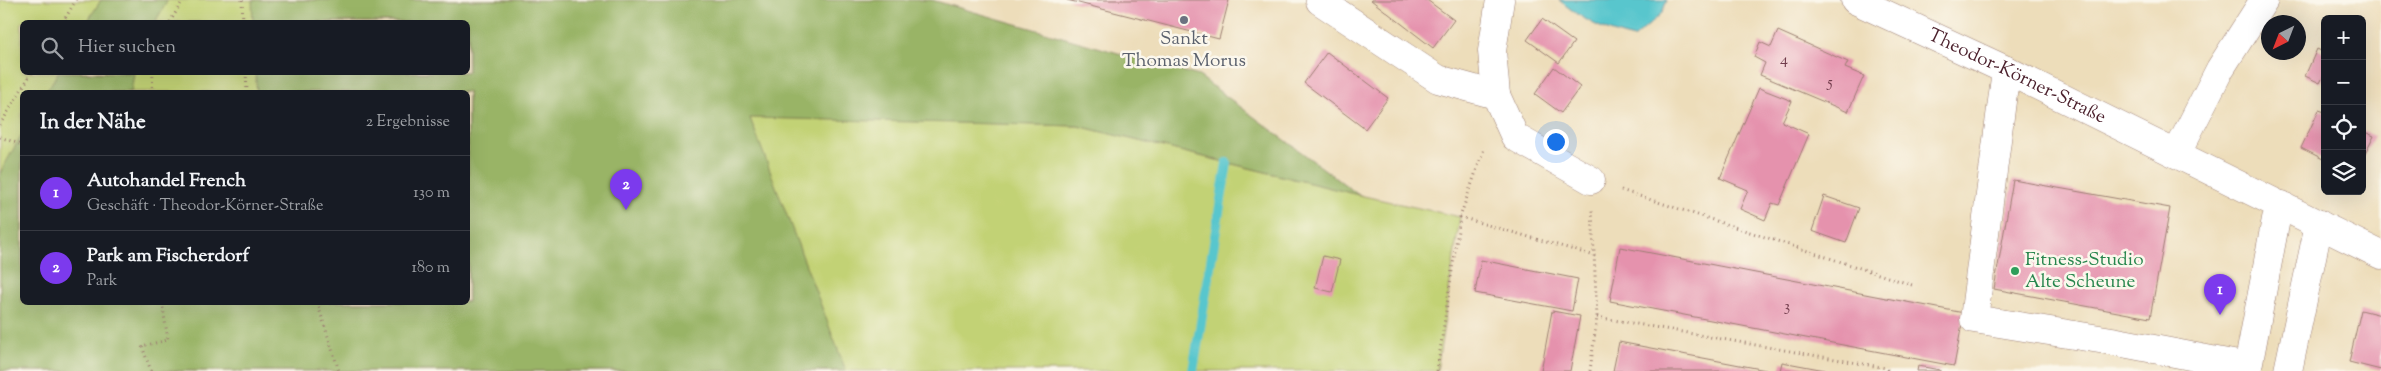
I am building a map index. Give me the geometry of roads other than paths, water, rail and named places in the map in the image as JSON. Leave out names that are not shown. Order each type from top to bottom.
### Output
[{"type":"street","points":[[1500,0],[1492,51],[1496,95],[1515,137],[1591,180]]},
{"type":"street","name":"Theodor-Körner-Straße","points":[[1855,0],[2006,70],[2381,255]]},
{"type":"street","points":[[2177,153],[2220,69],[2264,0]]},
{"type":"street","points":[[1320,1],[1438,79],[1496,95]]},
{"type":"street","points":[[2006,70],[1974,319],[2112,341],[2248,368],[2276,219],[2282,206]]},
{"type":"street","points":[[2288,371],[2314,239],[2320,224]]},
{"type":"water","points":[[1559,0],[1667,0],[1662,13],[1634,38],[1594,24]]},
{"type":"waterway","points":[[1193,371],[1227,163]]},
{"type":"place","name":"Sankt Thomas Morus","points":[[1184,20]]},
{"type":"place","name":"Park am Fischerdorf","points":[[626,210]]},
{"type":"place","name":"Fitness-Studio Alte Scheune","points":[[2015,271]]},
{"type":"place","name":"Autohandel French","points":[[2220,315]]}]
